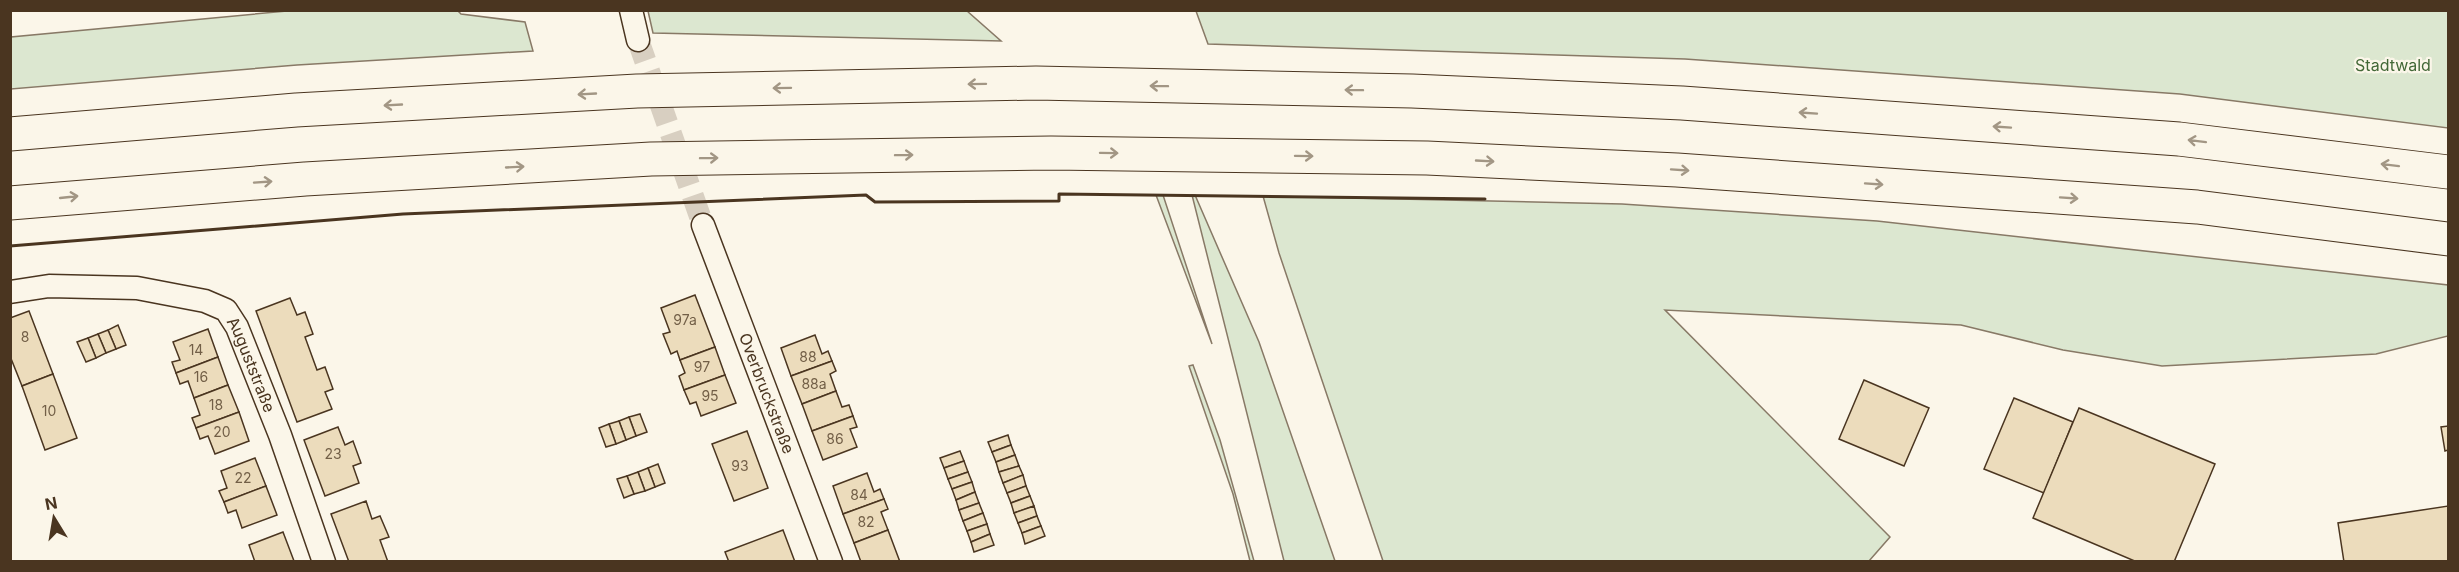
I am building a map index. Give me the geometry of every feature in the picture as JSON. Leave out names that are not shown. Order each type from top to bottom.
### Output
[{"type":"highway","points":[[10,134],[296,110],[637,92],[1036,83],[1412,91],[1682,104],[2179,139],[2448,172]]},
{"type":"highway","points":[[10,203],[305,179],[651,159],[1051,153],[1426,158],[1688,171],[2197,207],[2448,239]]},
{"type":"street","points":[[631,10],[638,40]]},
{"type":"street","name":"Overbruckstraße","points":[[703,225],[831,561]]},
{"type":"street","name":"Auguststraße","points":[[10,292],[48,286],[137,288],[205,301],[226,310],[237,327],[276,424],[324,561]]},
{"type":"green space","points":[[287,11],[458,11],[461,14],[525,22],[533,51],[297,65],[11,89],[11,37]]},
{"type":"green space","points":[[648,11],[967,11],[1001,41],[653,33]]},
{"type":"green space","name":"Stadtwald","points":[[1196,11],[2448,11],[2448,128],[2180,94],[1685,59],[1208,44]]},
{"type":"green space","points":[[1156,195],[1163,195],[1212,344]]},
{"type":"green space","points":[[1192,195],[1195,195],[1259,342],[1335,561],[1284,561]]},
{"type":"green space","points":[[1263,196],[1622,204],[1877,221],[2448,285],[2448,336],[2376,354],[2162,366],[2063,350],[1961,325],[1665,310],[1890,537],[1869,561],[1383,561],[1279,253]]},
{"type":"green space","points":[[1193,365],[1220,440],[1254,561],[1250,561],[1233,494],[1189,366]]},
{"type":"building","points":[[695,295],[715,347],[680,360],[677,351],[671,354],[663,334],[670,332],[661,308]]},
{"type":"building","points":[[290,298],[297,315],[305,312],[313,334],[305,337],[317,370],[325,367],[333,389],[325,392],[332,409],[297,422],[256,311]]},
{"type":"building","points":[[29,311],[53,374],[22,386],[10,356],[10,318]]},
{"type":"building","points":[[118,325],[126,345],[116,349],[108,330]]},
{"type":"building","points":[[208,329],[218,357],[176,373],[172,362],[180,360],[173,342]]},
{"type":"building","points":[[108,330],[116,349],[106,353],[98,334]]},
{"type":"building","points":[[98,334],[106,353],[96,358],[88,338]]},
{"type":"building","points":[[815,335],[822,354],[828,351],[832,361],[791,376],[781,348]]},
{"type":"building","points":[[88,338],[96,358],[86,362],[77,342]]},
{"type":"building","points":[[715,347],[725,375],[684,390],[679,376],[685,373],[680,360]]},
{"type":"building","points":[[218,357],[228,385],[194,398],[188,381],[180,384],[176,373]]},
{"type":"building","points":[[832,361],[836,371],[830,374],[836,391],[802,404],[791,376]]},
{"type":"building","points":[[53,374],[77,438],[45,450],[22,386]]},
{"type":"building","points":[[725,375],[736,403],[701,416],[696,402],[690,404],[684,390]]},
{"type":"building","points":[[1864,380],[1929,408],[1904,466],[1839,439]]},
{"type":"building","points":[[228,385],[239,412],[196,428],[192,418],[200,415],[194,398]]},
{"type":"building","points":[[836,391],[842,407],[849,405],[853,416],[812,431],[802,404]]},
{"type":"building","points":[[2014,398],[2073,422],[2044,493],[1984,469]]},
{"type":"building","points":[[2079,408],[2215,464],[2174,562],[2137,562],[2033,518]]},
{"type":"building","points":[[239,412],[249,441],[215,454],[208,436],[200,439],[196,428]]},
{"type":"building","points":[[640,414],[647,432],[636,436],[629,417]]},
{"type":"building","points":[[853,416],[857,427],[850,429],[857,447],[823,460],[812,431]]},
{"type":"building","points":[[629,417],[636,436],[626,440],[619,421]]},
{"type":"building","points":[[619,421],[626,440],[616,444],[609,424]]},
{"type":"building","points":[[609,424],[616,444],[606,447],[599,428]]},
{"type":"building","points":[[2448,426],[2448,450],[2445,451],[2441,427]]},
{"type":"building","points":[[338,427],[345,445],[353,441],[361,463],[353,466],[359,483],[325,496],[304,440]]},
{"type":"building","points":[[747,431],[768,488],[734,501],[712,444]]},
{"type":"building","points":[[1008,435],[1011,445],[992,452],[988,442]]},
{"type":"building","points":[[1011,445],[1015,455],[996,462],[992,452]]},
{"type":"building","points":[[960,451],[964,461],[944,468],[940,458]]},
{"type":"building","points":[[1015,455],[1019,466],[999,472],[996,462]]},
{"type":"building","points":[[255,458],[266,486],[224,502],[219,491],[227,488],[221,471]]},
{"type":"building","points":[[964,461],[968,472],[948,479],[944,468]]},
{"type":"building","points":[[658,464],[665,483],[655,487],[648,468]]},
{"type":"building","points":[[1019,466],[1023,475],[1003,483],[999,472]]},
{"type":"building","points":[[648,468],[655,487],[645,491],[638,472]]},
{"type":"building","points":[[638,472],[645,491],[634,494],[627,476]]},
{"type":"building","points":[[968,472],[972,482],[952,489],[948,479]]},
{"type":"building","points":[[867,473],[874,492],[880,489],[884,499],[843,514],[833,486]]},
{"type":"building","points":[[1023,475],[1026,486],[1007,493],[1003,483]]},
{"type":"building","points":[[627,476],[634,494],[624,498],[617,479]]},
{"type":"building","points":[[972,482],[975,492],[956,500],[952,489]]},
{"type":"building","points":[[266,486],[277,515],[242,528],[236,510],[228,513],[224,502]]},
{"type":"building","points":[[1026,486],[1030,496],[1011,503],[1007,493]]},
{"type":"building","points":[[975,492],[979,503],[959,510],[956,500]]},
{"type":"building","points":[[1030,496],[1034,506],[1014,513],[1011,503]]},
{"type":"building","points":[[884,499],[888,509],[881,512],[888,530],[854,543],[843,514]]},
{"type":"building","points":[[366,501],[372,519],[380,516],[389,537],[380,540],[388,562],[349,562],[331,514]]},
{"type":"building","points":[[979,503],[983,513],[963,521],[959,510]]},
{"type":"building","points":[[1034,506],[1037,516],[1018,523],[1014,513]]},
{"type":"building","points":[[2448,506],[2448,562],[2344,562],[2338,523]]},
{"type":"building","points":[[983,513],[987,524],[967,531],[963,521]]},
{"type":"building","points":[[1037,516],[1041,526],[1022,533],[1018,523]]},
{"type":"building","points":[[987,524],[990,534],[971,542],[967,531]]},
{"type":"building","points":[[1041,526],[1045,536],[1025,544],[1022,533]]},
{"type":"building","points":[[783,530],[795,562],[729,562],[725,552]]},
{"type":"building","points":[[888,530],[900,562],[861,562],[854,543]]},
{"type":"building","points":[[283,532],[294,561],[255,562],[249,545]]},
{"type":"building","points":[[990,534],[994,545],[974,552],[971,542]]},
{"type":"tunnel","points":[[638,40],[703,225]]},
{"type":"wall","points":[[10,246],[403,214],[866,195],[875,202],[1059,201],[1059,194],[1485,199]]}]
